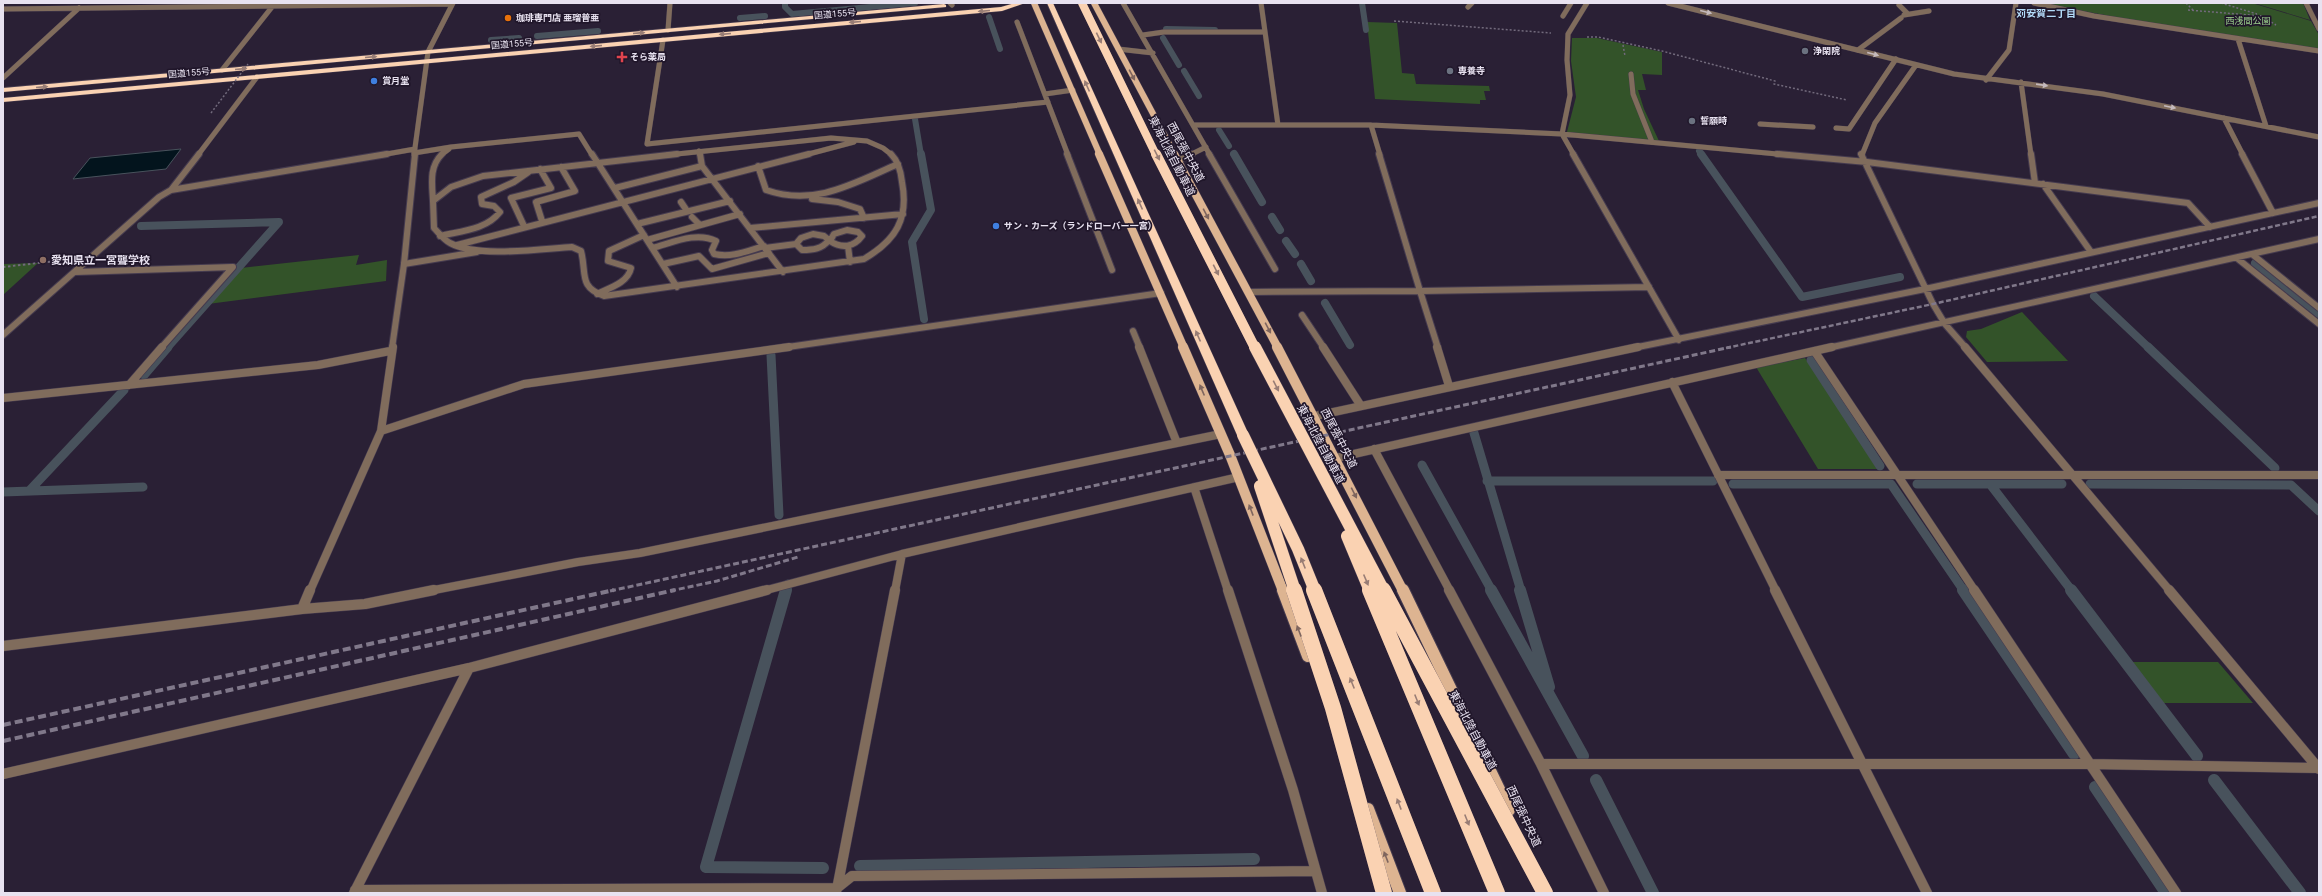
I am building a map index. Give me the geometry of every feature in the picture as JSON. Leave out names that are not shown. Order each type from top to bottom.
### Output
[{"type":"highway","name":"国道155号","points":[[3,90],[951,4],[977,3]]},
{"type":"highway","name":"国道155号","points":[[3,100],[1002,9],[1022,3]]},
{"type":"highway","points":[[1050,3],[1243,435],[1298,549],[1433,893]]},
{"type":"highway","name":"東海北陸自動車道","points":[[1082,3],[1121,84],[1298,430],[1546,893]]},
{"type":"highway","points":[[1298,430],[1407,674],[1497,893]]},
{"type":"highway","points":[[1243,435],[1333,708],[1384,893]]},
{"type":"main road","points":[[1034,3],[1221,434],[1400,893]]},
{"type":"main road","name":"西尾張中央道","points":[[1094,3],[1177,161],[1315,416],[1430,644],[1546,893]]},
{"type":"street","points":[[280,6],[285,3]]},
{"type":"street","points":[[668,30],[670,3]]},
{"type":"street","points":[[1123,3],[1143,35],[1275,269]]},
{"type":"street","points":[[1261,3],[1278,125]]},
{"type":"street","points":[[1563,16],[1571,3]]},
{"type":"street","points":[[1587,3],[1568,35],[1567,60],[1570,95],[1562,134],[1679,340]]},
{"type":"street","points":[[1668,3],[1916,65],[1986,80],[2021,82],[2103,94],[2319,137]]},
{"type":"street","points":[[1986,80],[2009,50],[2016,3]]},
{"type":"street","points":[[2034,3],[2094,16],[2319,51]]},
{"type":"street","points":[[2306,3],[2319,29]]},
{"type":"street","points":[[3,9],[453,4],[428,52],[426,62],[414,151],[404,264],[390,351],[381,431],[302,609]]},
{"type":"street","points":[[1899,6],[1904,15]]},
{"type":"street","points":[[222,70],[272,7]]},
{"type":"street","points":[[3,78],[79,8]]},
{"type":"street","points":[[1858,50],[1904,15],[1929,11]]},
{"type":"street","points":[[1017,22],[1112,270]]},
{"type":"street","points":[[1143,35],[1164,32],[1265,32]]},
{"type":"street","points":[[2238,39],[2266,126]]},
{"type":"street","points":[[663,40],[647,144],[1048,102]]},
{"type":"street","points":[[1118,49],[1153,53]]},
{"type":"street","points":[[1836,128],[1849,129],[1896,60]]},
{"type":"street","points":[[1916,65],[1875,123],[1861,153],[1867,162],[1925,289],[1945,324],[2319,768]]},
{"type":"street","points":[[1631,74],[1634,94],[1652,142]]},
{"type":"street","points":[[171,190],[257,77]]},
{"type":"street","points":[[2021,82],[2034,183]]},
{"type":"street","points":[[1045,94],[1073,90]]},
{"type":"street","points":[[2224,118],[2273,213]]},
{"type":"street","points":[[1760,124],[1813,127]]},
{"type":"street","points":[[1194,125],[1371,125],[1562,134],[1867,162],[2188,203],[2210,227]]},
{"type":"street","points":[[1371,125],[1449,386]]},
{"type":"street","points":[[3,335],[159,197],[171,190],[414,151],[579,134],[677,287]]},
{"type":"street","points":[[404,264],[486,250],[572,247],[581,251],[586,286],[592,293],[604,296],[677,287],[864,259],[875,254],[887,243],[903,214],[905,200],[898,164],[890,152],[880,146],[860,140],[805,139],[492,175],[457,184],[440,193],[433,201]]},
{"type":"street","points":[[454,245],[860,140]]},
{"type":"street","points":[[451,147],[435,159],[432,169],[434,228],[440,236],[454,245],[486,250]]},
{"type":"street","points":[[1177,161],[1206,147]]},
{"type":"street","points":[[699,151],[702,166],[783,272]]},
{"type":"street","points":[[802,198],[820,195],[898,164]]},
{"type":"street","points":[[615,188],[702,166]]},
{"type":"street","points":[[758,166],[766,190],[789,198],[802,198],[851,204],[860,208],[864,218]]},
{"type":"street","points":[[542,222],[536,202],[575,191],[561,167]]},
{"type":"street","points":[[524,226],[511,198],[551,188],[540,169]]},
{"type":"street","points":[[440,236],[478,226],[496,218],[500,212],[494,206],[482,204],[481,197],[514,182],[531,170]]},
{"type":"street","points":[[655,170],[661,176]]},
{"type":"street","points":[[2042,184],[2091,252]]},
{"type":"street","points":[[637,224],[730,201]]},
{"type":"street","points":[[681,202],[687,211]]},
{"type":"street","points":[[1315,416],[1449,386],[1925,289],[2319,203]]},
{"type":"street","points":[[597,294],[627,278],[631,272],[631,268],[608,261],[609,251],[625,242],[700,225],[740,214]]},
{"type":"street","points":[[750,228],[903,214]]},
{"type":"street","points":[[692,217],[700,225]]},
{"type":"street","points":[[652,248],[691,238],[704,237],[716,241],[712,250],[714,254],[720,256],[796,244]]},
{"type":"street","points":[[1336,458],[1672,382],[1945,324],[2238,259],[2319,239]]},
{"type":"street","points":[[848,246],[850,262]]},
{"type":"street","points":[[663,264],[699,256],[712,270],[766,249]]},
{"type":"street","points":[[2253,255],[2319,308]]},
{"type":"street","points":[[2238,259],[2319,324]]},
{"type":"street","points":[[75,272],[233,267],[129,385]]},
{"type":"street","points":[[1248,292],[1649,287]]},
{"type":"street","points":[[381,431],[524,384],[864,337],[1161,293]]},
{"type":"street","points":[[1302,315],[1361,406]]},
{"type":"street","points":[[1133,331],[1177,443]]},
{"type":"street","points":[[3,398],[318,365],[390,351]]},
{"type":"street","points":[[1815,352],[2088,764],[2176,893]]},
{"type":"street","points":[[1672,382],[1861,764],[1927,893]]},
{"type":"street","points":[[4,646],[302,609],[365,604],[578,562],[640,553],[1221,434]]},
{"type":"street","points":[[1374,449],[1540,764],[1604,893]]},
{"type":"street","points":[[1718,475],[2319,475]]},
{"type":"street","points":[[3,774],[469,668],[706,607],[902,554],[1238,477]]},
{"type":"street","points":[[1194,487],[1293,790],[1322,893]]},
{"type":"street","points":[[837,890],[902,554]]},
{"type":"street","points":[[469,668],[354,891],[837,890],[852,876],[1315,871]]},
{"type":"street","points":[[1540,764],[2088,764],[2319,768]]},
{"type":"path","points":[[2186,3],[2197,14]]},
{"type":"path","points":[[2221,3],[2262,16],[2281,28]]},
{"type":"path","points":[[1394,21],[1598,37],[1662,51],[1775,81],[1774,84],[1866,105]]},
{"type":"path","points":[[211,113],[248,64]]},
{"type":"green space","name":"西浅間公園","points":[[2039,3],[2252,3],[2311,21],[2319,35],[2319,49],[2154,24]]},
{"type":"green space","points":[[2254,3],[2303,3],[2310,20]]},
{"type":"green space","points":[[1367,22],[1397,23],[1402,73],[1414,74],[1416,84],[1489,86],[1490,91],[1484,91],[1486,100],[1480,100],[1480,104],[1375,99]]},
{"type":"green space","points":[[1572,38],[1597,38],[1662,52],[1662,75],[1642,74],[1646,90],[1638,90],[1644,109],[1659,141],[1567,132],[1576,97],[1571,61]]},
{"type":"green space","points":[[359,255],[356,265],[387,260],[386,281],[208,304],[241,268]]},
{"type":"green space","points":[[38,263],[3,295],[3,264]]},
{"type":"green space","points":[[2022,312],[2068,361],[1987,362],[1966,337],[1967,331],[1981,329]]},
{"type":"green space","points":[[1805,358],[1879,469],[1818,469],[1756,367]]},
{"type":"green space","points":[[2128,662],[2218,662],[2253,703],[2159,703]]},
{"type":"water","points":[[181,149],[166,169],[73,179],[90,158]]},
{"type":"waterway","points":[[785,3],[785,7],[792,14],[915,3]]},
{"type":"waterway","points":[[1362,3],[1366,30]]},
{"type":"waterway","points":[[740,18],[765,16]]},
{"type":"waterway","points":[[989,17],[1000,49]]},
{"type":"waterway","points":[[1166,29],[1215,30]]},
{"type":"waterway","points":[[537,36],[598,31]]},
{"type":"waterway","points":[[491,40],[519,38]]},
{"type":"waterway","points":[[1163,38],[1179,65]]},
{"type":"waterway","points":[[1184,71],[1199,96]]},
{"type":"waterway","points":[[915,119],[921,155]]},
{"type":"waterway","points":[[1219,130],[1229,146]]},
{"type":"waterway","points":[[1699,151],[1702,155]]},
{"type":"waterway","points":[[921,154],[931,210],[912,242],[924,319]]},
{"type":"waterway","points":[[1234,154],[1262,202]]},
{"type":"waterway","points":[[1701,154],[1802,297],[1900,277]]},
{"type":"waterway","points":[[1272,217],[1280,230]]},
{"type":"waterway","points":[[141,226],[279,222],[167,348]]},
{"type":"waterway","points":[[1286,241],[1295,254]]},
{"type":"waterway","points":[[2255,263],[2319,314]]},
{"type":"waterway","points":[[1301,264],[1311,281]]},
{"type":"waterway","points":[[2094,296],[2149,348]]},
{"type":"waterway","points":[[1325,303],[1350,345]]},
{"type":"waterway","points":[[144,375],[168,347]]},
{"type":"waterway","points":[[2148,347],[2275,468]]},
{"type":"waterway","points":[[771,355],[779,515]]},
{"type":"waterway","points":[[1811,360],[1880,466]]},
{"type":"waterway","points":[[29,491],[124,390]]},
{"type":"waterway","points":[[1474,433],[1488,481]]},
{"type":"waterway","points":[[1422,465],[1492,591]]},
{"type":"waterway","points":[[1488,481],[1713,481]]},
{"type":"waterway","points":[[1488,481],[1521,591]]},
{"type":"waterway","points":[[1733,484],[1891,484],[1964,591]]},
{"type":"waterway","points":[[1917,484],[1990,484]]},
{"type":"waterway","points":[[1990,484],[2062,484]]},
{"type":"waterway","points":[[1990,484],[2072,591]]},
{"type":"waterway","points":[[2090,484],[2291,485],[2319,511]]},
{"type":"waterway","points":[[3,492],[143,487]]},
{"type":"waterway","points":[[786,591],[788,584]]},
{"type":"waterway","points":[[786,590],[706,867],[823,868]]},
{"type":"waterway","points":[[1491,590],[1583,756]]},
{"type":"waterway","points":[[1520,590],[1549,687]]},
{"type":"waterway","points":[[1963,590],[2074,754]]},
{"type":"waterway","points":[[2071,590],[2197,756]]},
{"type":"waterway","points":[[1596,780],[1653,893]]},
{"type":"waterway","points":[[2214,780],[2300,893]]},
{"type":"waterway","points":[[2095,787],[2166,893]]},
{"type":"waterway","points":[[860,866],[1254,859]]},
{"type":"railway","points":[[1726,348],[1933,304],[2319,216]]},
{"type":"railway","points":[[610,591],[1731,347]]},
{"type":"railway","points":[[670,591],[717,581],[798,557]]},
{"type":"railway","points":[[3,725],[614,590]]},
{"type":"railway","points":[[3,741],[675,590]]},
{"type":"place","name":"珈琲専門店 亜瑠普亜","points":[[508,18]]},
{"type":"place","name":"浄閑院","points":[[1805,51]]},
{"type":"place","name":"そら薬局","points":[[622,57]]},
{"type":"place","name":"専養寺","points":[[1450,71]]},
{"type":"place","name":"賞月堂","points":[[374,81]]},
{"type":"place","name":"誓願時","points":[[1692,121]]},
{"type":"place","name":"サン・カーズ（ランドローバー一宮）","points":[[996,226]]},
{"type":"place","name":"愛知県立一宮聾学校","points":[[43,260]]},
{"type":"district","name":"苅安賀二丁目","points":[[2046,13]]}]
